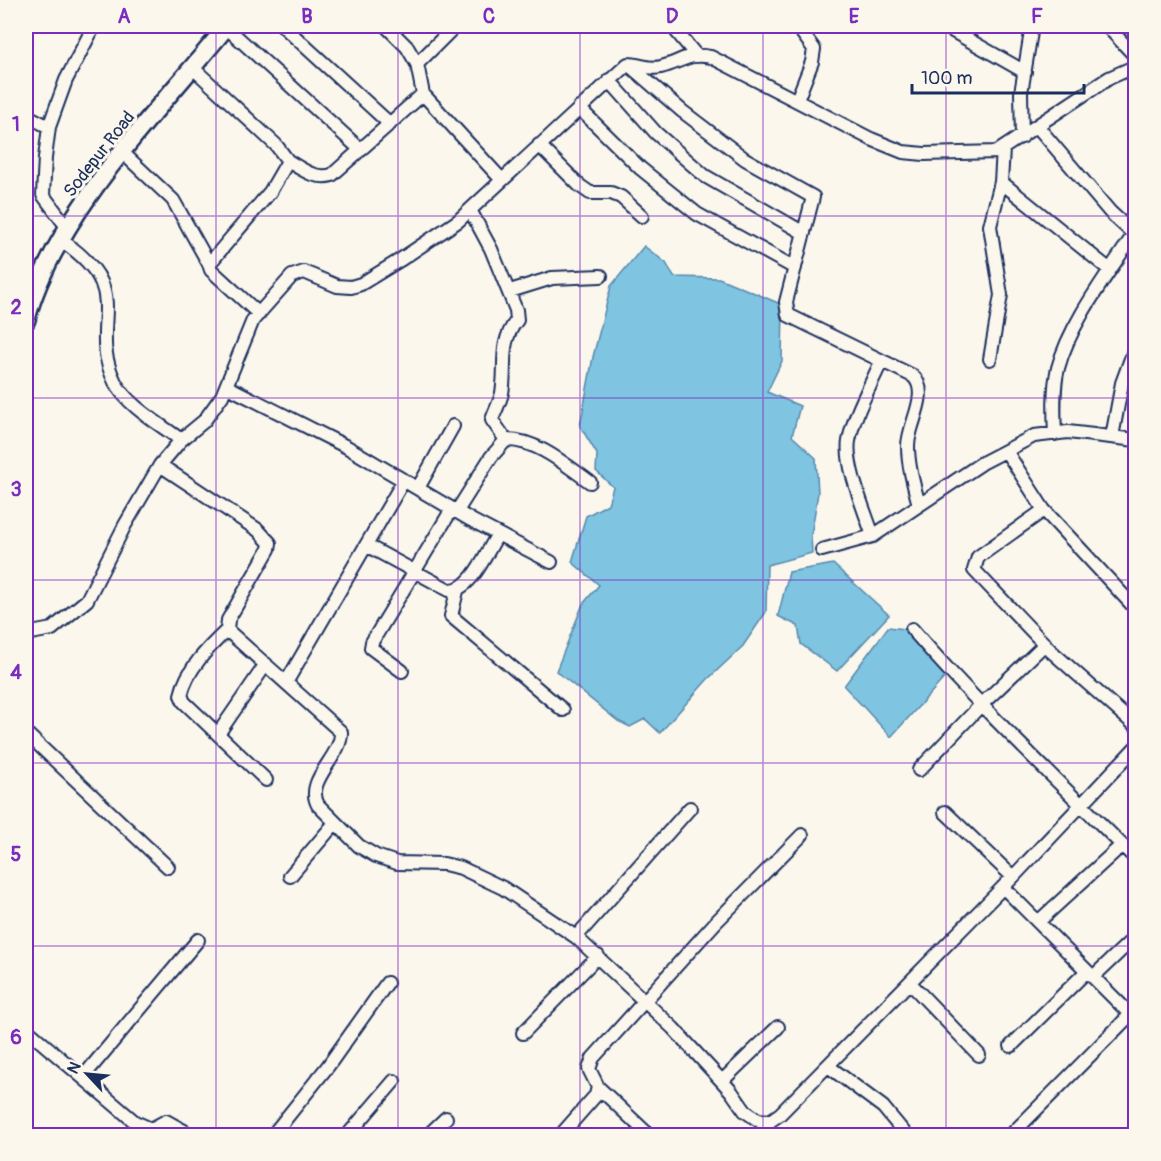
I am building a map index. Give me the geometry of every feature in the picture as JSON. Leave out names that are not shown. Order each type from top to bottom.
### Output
[{"type":"main road","name":"Sodepur Road","points":[[27,309],[64,233],[123,153],[226,26]]},
{"type":"street","points":[[94,26],[66,80],[49,127],[43,195],[64,233],[95,268],[104,283],[108,363],[117,385],[129,399],[181,440]]},
{"type":"street","points":[[226,26],[361,150]]},
{"type":"street","points":[[283,26],[390,124]]},
{"type":"street","points":[[387,26],[407,47],[417,64],[426,98],[502,180]]},
{"type":"street","points":[[417,64],[455,26]]},
{"type":"street","points":[[672,26],[695,54]]},
{"type":"street","points":[[797,26],[814,49],[813,63],[797,100]]},
{"type":"street","points":[[944,26],[1025,72]]},
{"type":"street","points":[[1022,137],[1021,93],[1032,26]]},
{"type":"street","points":[[1107,26],[1136,57]]},
{"type":"street","points":[[628,64],[649,68],[662,67],[695,54],[711,57],[871,139],[903,152],[997,152],[1109,78],[1136,66]]},
{"type":"street","points":[[26,634],[52,629],[87,600],[125,525],[160,465],[181,440],[204,421],[226,386],[253,320],[292,276],[304,272],[337,286],[361,285],[458,221],[628,64]]},
{"type":"street","points":[[628,64],[682,111],[745,159],[779,180],[809,193],[813,202],[786,302],[788,315],[913,376],[920,382],[921,391],[909,432],[908,446],[919,506]]},
{"type":"street","points":[[193,68],[276,145],[288,161],[323,178],[332,175],[390,124],[426,98]]},
{"type":"street","points":[[609,80],[656,133],[705,176],[804,233]]},
{"type":"street","points":[[579,108],[640,168],[697,214],[795,268]]},
{"type":"street","points":[[26,115],[49,127]]},
{"type":"street","points":[[1037,126],[1110,212],[1135,235],[1110,270],[1064,350],[1058,370],[1055,434]]},
{"type":"street","points":[[539,145],[590,193],[611,193],[621,197],[642,216]]},
{"type":"street","points":[[990,359],[1001,295],[990,226],[1001,182],[1003,149]]},
{"type":"street","points":[[123,153],[172,200],[211,270],[259,314]]},
{"type":"street","points":[[209,264],[270,192],[288,161]]},
{"type":"street","points":[[1001,182],[1110,270]]},
{"type":"street","points":[[470,210],[510,291],[517,320],[508,331],[505,341],[502,394],[492,420],[506,440]]},
{"type":"street","points":[[510,291],[552,278],[601,276]]},
{"type":"street","points":[[1112,437],[1122,383],[1136,345]]},
{"type":"street","points":[[873,536],[850,461],[849,442],[855,421],[881,362]]},
{"type":"street","points":[[226,386],[347,447],[455,510],[551,562]]},
{"type":"street","points":[[418,488],[453,426]]},
{"type":"street","points":[[822,550],[873,536],[982,463],[1034,436],[1055,434],[1136,440]]},
{"type":"street","points":[[402,671],[375,654],[371,648],[372,642],[413,570],[491,457],[506,440],[516,440],[543,451],[590,482]]},
{"type":"street","points":[[1006,451],[1044,510],[1136,609]]},
{"type":"street","points":[[160,465],[258,530],[270,543],[269,549],[228,620],[227,630],[211,645],[195,666],[181,695],[184,702],[266,780]]},
{"type":"street","points":[[286,681],[404,480]]},
{"type":"street","points":[[1044,510],[978,557],[974,570],[1045,644],[1136,726]]},
{"type":"street","points":[[366,545],[449,590],[457,591],[466,585],[498,534]]},
{"type":"street","points":[[457,591],[451,616],[563,710]]},
{"type":"street","points":[[912,629],[980,706],[1006,727],[1136,859]]},
{"type":"street","points":[[227,630],[341,732],[339,745],[317,783],[315,799],[360,846],[376,856],[397,863],[444,864],[461,868],[503,888],[576,937],[646,1002],[722,1081],[745,1111],[758,1120],[770,1122]]},
{"type":"street","points":[[919,770],[980,706],[1045,644]]},
{"type":"street","points":[[218,734],[266,664]]},
{"type":"street","points":[[26,733],[168,867]]},
{"type":"street","points":[[757,1136],[1004,887],[1136,747]]},
{"type":"street","points":[[576,937],[690,808]]},
{"type":"street","points":[[945,812],[1013,877]]},
{"type":"street","points":[[290,876],[336,823]]},
{"type":"street","points":[[650,1136],[598,1087],[589,1069],[589,1064],[716,922],[802,836]]},
{"type":"street","points":[[1038,922],[1122,845]]},
{"type":"street","points":[[1004,887],[1090,974],[1133,1012],[1010,1136]]},
{"type":"street","points":[[1011,1046],[1090,974],[1136,936]]},
{"type":"street","points":[[83,1077],[198,940]]},
{"type":"street","points":[[523,1033],[598,956]]},
{"type":"street","points":[[272,1136],[328,1066],[387,983]]},
{"type":"street","points":[[910,983],[979,1055]]},
{"type":"street","points":[[722,1081],[778,1027]]},
{"type":"street","points":[[26,1029],[135,1122],[151,1129],[166,1121],[193,1136]]},
{"type":"street","points":[[828,1066],[883,1107],[908,1136]]},
{"type":"street","points":[[347,1136],[394,1081]]},
{"type":"street","points":[[560,1136],[596,1095],[598,1087]]},
{"type":"street","points":[[427,1136],[446,1118]]},
{"type":"street","points":[[1131,1136],[1136,1130]]},
{"type":"green space","points":[[1107,26],[1135,26],[1135,54]]},
{"type":"water","points":[[644,246],[666,263],[674,277],[719,278],[783,305],[782,361],[767,392],[800,406],[792,436],[816,458],[818,493],[811,536],[812,553],[767,565],[766,612],[743,646],[707,680],[660,733],[645,719],[630,727],[618,721],[556,671],[583,604],[599,585],[572,562],[586,516],[608,504],[613,487],[596,471],[597,454],[580,426],[593,357],[611,286]]},
{"type":"water","points":[[833,564],[889,615],[837,671],[801,644],[798,626],[778,616],[789,572]]},
{"type":"water","points":[[888,627],[905,629],[947,675],[891,737],[844,686]]}]
